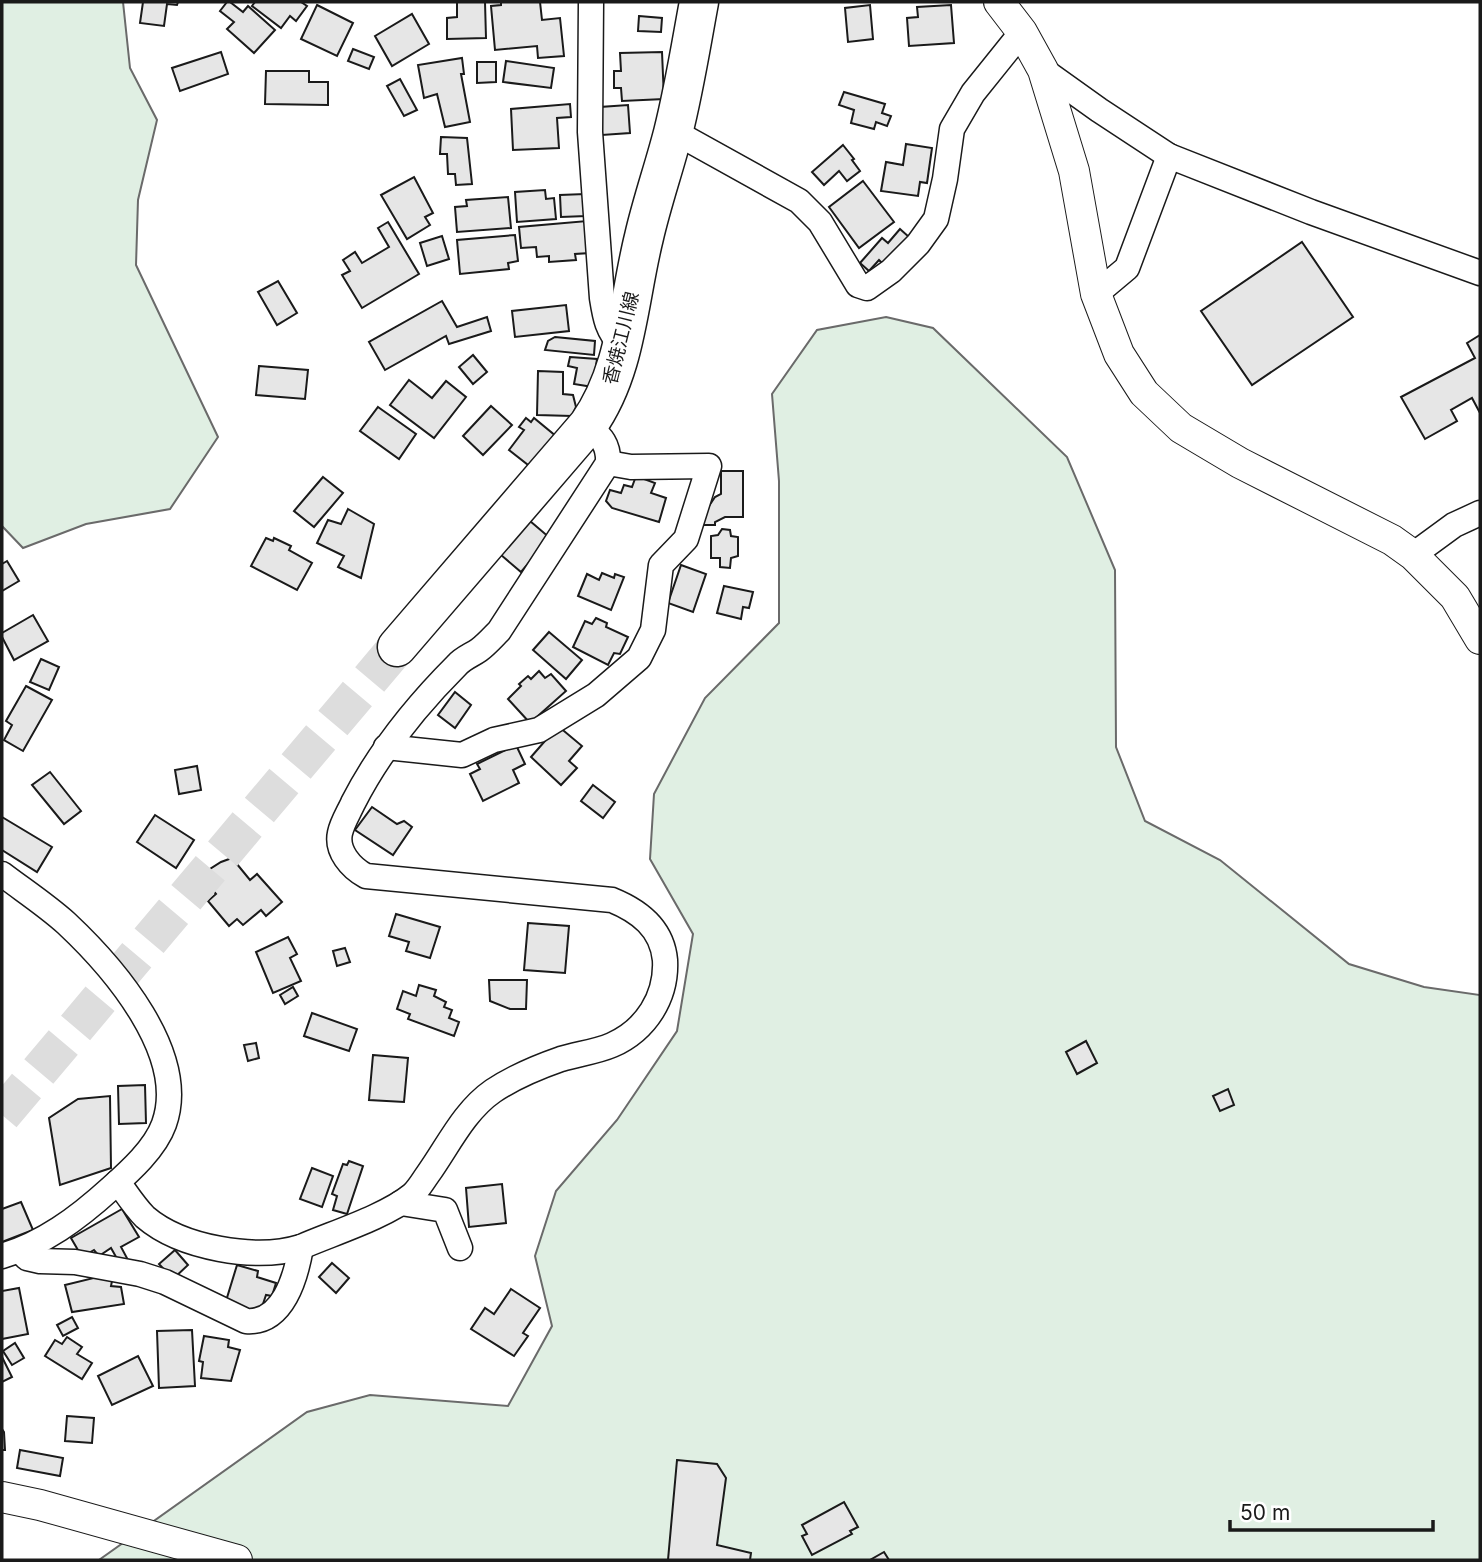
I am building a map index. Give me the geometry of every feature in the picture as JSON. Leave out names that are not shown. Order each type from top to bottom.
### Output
[{"type":"main road","name":"香焼江川線","points":[[397,647],[588,425],[610,387],[643,237],[673,131],[699,2]]},
{"type":"street","points":[[591,2],[590,132],[603,298],[606,323],[621,346]]},
{"type":"street","points":[[999,2],[1022,32],[1043,70],[1074,171],[1096,294],[1119,354],[1144,393],[1181,428],[1240,463],[1392,540],[1413,555],[1455,597],[1480,639]]},
{"type":"street","points":[[673,131],[799,201],[820,222],[858,285],[867,288],[891,271],[918,244],[936,219],[952,129],[973,93],[1022,32]]},
{"type":"street","points":[[1043,70],[1169,156],[1311,212],[1480,273]]},
{"type":"street","points":[[1096,294],[1127,268],[1169,156]]},
{"type":"street","points":[[118,1182],[145,1217],[187,1240],[218,1248],[263,1254],[287,1252],[393,1208],[413,1194],[469,1113],[491,1092],[517,1077],[561,1059],[611,1045],[631,1034],[645,1021],[659,998],[665,962],[663,949],[651,925],[634,909],[612,900],[366,876],[354,870],[340,846],[340,834],[362,786],[386,747],[460,662],[480,649],[499,631],[608,463],[606,442],[588,425]]},
{"type":"street","points":[[386,747],[462,755],[494,740],[539,730],[596,695],[639,658],[653,630],[661,565],[686,539],[709,466],[631,467],[608,463]]},
{"type":"street","points":[[1413,555],[1454,525],[1480,513]]},
{"type":"street","points":[[2,874],[64,921],[121,984],[153,1032],[161,1053],[169,1103],[158,1138],[118,1182],[77,1218],[11,1254]]},
{"type":"street","points":[[401,1203],[445,1210],[460,1248]]},
{"type":"street","points":[[11,1254],[40,1261],[75,1262],[140,1274],[165,1282],[246,1321],[254,1321],[263,1320],[276,1311],[297,1267],[301,1247]]},
{"type":"street","points":[[2,1497],[40,1505],[237,1560]]},
{"type":"green space","points":[[2,2],[123,2],[130,68],[157,120],[138,200],[136,265],[218,437],[170,509],[86,524],[23,548],[2,526]]},
{"type":"green space","points":[[886,317],[933,328],[1067,457],[1115,570],[1116,747],[1145,821],[1220,860],[1349,964],[1424,987],[1480,995],[1480,1560],[99,1560],[307,1412],[370,1395],[508,1406],[552,1326],[535,1256],[556,1191],[617,1120],[677,1031],[693,934],[650,859],[654,794],[705,698],[779,623],[779,481],[772,394],[817,330]]},
{"type":"building","points":[[143,2],[178,2],[177,5],[167,4],[164,26],[140,23]]},
{"type":"building","points":[[227,2],[243,12],[248,6],[275,30],[254,53],[227,29],[234,22],[220,11]]},
{"type":"building","points":[[255,2],[301,2],[307,6],[296,21],[290,16],[281,28],[252,6]]},
{"type":"building","points":[[457,2],[485,2],[486,38],[447,39],[447,18],[457,17]]},
{"type":"building","points":[[501,2],[540,2],[542,20],[560,18],[564,56],[538,58],[537,46],[495,50],[491,6],[501,5]]},
{"type":"building","points":[[317,5],[353,23],[337,56],[301,39]]},
{"type":"building","points":[[870,5],[873,39],[848,42],[845,8]]},
{"type":"building","points":[[951,5],[954,43],[909,46],[907,18],[918,17],[917,7]]},
{"type":"building","points":[[412,14],[429,44],[392,66],[375,36]]},
{"type":"building","points":[[639,16],[662,18],[661,32],[638,31]]},
{"type":"building","points":[[353,49],[374,57],[369,69],[348,61]]},
{"type":"building","points":[[221,52],[228,74],[180,91],[172,68]]},
{"type":"building","points":[[662,52],[664,99],[622,101],[621,88],[614,88],[614,71],[621,71],[620,53]]},
{"type":"building","points":[[462,58],[464,74],[461,74],[470,122],[445,127],[437,94],[424,98],[418,65]]},
{"type":"building","points":[[506,61],[554,68],[551,88],[503,82]]},
{"type":"building","points":[[477,62],[496,62],[496,82],[477,83]]},
{"type":"building","points":[[266,71],[309,71],[309,82],[328,82],[328,105],[265,104]]},
{"type":"building","points":[[400,79],[417,110],[404,116],[387,86]]},
{"type":"building","points":[[844,92],[885,104],[882,113],[891,116],[887,126],[876,122],[874,129],[851,123],[854,110],[839,105]]},
{"type":"building","points":[[570,104],[571,117],[557,118],[559,148],[513,150],[511,109]]},
{"type":"building","points":[[628,105],[630,133],[602,135],[600,107]]},
{"type":"building","points":[[441,137],[467,138],[472,184],[456,185],[455,174],[448,174],[447,154],[440,154]]},
{"type":"building","points":[[906,144],[932,148],[927,183],[920,182],[918,196],[881,191],[886,162],[903,165]]},
{"type":"building","points":[[843,145],[860,171],[847,181],[839,171],[824,185],[812,172]]},
{"type":"building","points":[[414,177],[433,213],[425,217],[430,225],[407,239],[381,195]]},
{"type":"building","points":[[863,181],[894,222],[859,248],[829,207]]},
{"type":"building","points":[[545,190],[546,199],[554,198],[556,219],[517,222],[515,192]]},
{"type":"building","points":[[585,194],[586,216],[561,217],[560,195]]},
{"type":"building","points":[[508,197],[511,228],[457,232],[455,207],[467,206],[466,200]]},
{"type":"building","points":[[587,221],[590,253],[575,254],[576,260],[549,262],[549,256],[537,257],[536,247],[521,248],[519,227]]},
{"type":"building","points":[[388,222],[419,274],[362,308],[342,275],[350,271],[343,260],[355,252],[362,263],[389,247],[378,228]]},
{"type":"building","points":[[900,229],[909,237],[883,264],[879,260],[869,271],[860,263],[882,238],[888,243]]},
{"type":"building","points":[[515,235],[518,261],[508,263],[509,269],[460,274],[457,240]]},
{"type":"building","points":[[442,236],[449,259],[427,266],[420,243]]},
{"type":"building","points":[[1302,242],[1353,317],[1252,385],[1201,311]]},
{"type":"building","points":[[278,281],[297,313],[277,325],[258,292]]},
{"type":"building","points":[[442,301],[457,327],[487,317],[491,331],[449,344],[446,336],[385,370],[369,342]]},
{"type":"building","points":[[566,305],[569,331],[515,337],[512,311]]},
{"type":"building","points":[[1480,335],[1480,413],[1472,398],[1451,410],[1457,421],[1425,439],[1401,397],[1475,358],[1467,343]]},
{"type":"building","points":[[555,337],[595,341],[594,355],[545,350],[548,341]]},
{"type":"building","points":[[473,355],[487,372],[473,384],[459,367]]},
{"type":"building","points":[[570,357],[597,359],[593,387],[574,384],[577,368],[568,366]]},
{"type":"building","points":[[259,366],[308,370],[305,399],[256,395]]},
{"type":"building","points":[[538,371],[563,372],[563,394],[573,395],[576,407],[572,416],[537,415]]},
{"type":"building","points":[[409,380],[432,398],[446,381],[466,397],[434,438],[390,405]]},
{"type":"building","points":[[491,406],[512,425],[483,455],[463,436]]},
{"type":"building","points":[[378,407],[416,434],[399,459],[360,431]]},
{"type":"building","points":[[526,418],[531,422],[534,418],[557,437],[532,468],[509,450],[524,430],[519,427]]},
{"type":"building","points":[[721,471],[743,471],[743,517],[725,517],[715,522],[715,525],[702,525],[709,506],[715,497],[721,494]]},
{"type":"building","points":[[636,476],[655,483],[651,493],[666,498],[659,522],[612,508],[606,501],[610,490],[621,493],[624,485],[632,487]]},
{"type":"building","points":[[323,477],[343,493],[314,527],[294,511]]},
{"type":"building","points":[[348,509],[374,524],[361,578],[338,567],[344,556],[317,543],[328,520],[341,524]]},
{"type":"building","points":[[530,521],[550,538],[521,572],[501,555]]},
{"type":"building","points":[[722,529],[730,530],[731,536],[738,537],[738,556],[731,558],[730,568],[720,567],[720,558],[711,558],[711,536],[718,535]]},
{"type":"building","points":[[266,538],[273,541],[274,538],[291,546],[289,550],[312,563],[297,590],[251,566]]},
{"type":"building","points":[[7,561],[19,581],[2,591],[2,564]]},
{"type":"building","points":[[681,565],[706,574],[693,612],[668,603]]},
{"type":"building","points":[[602,573],[614,578],[615,574],[624,577],[611,610],[578,596],[587,574],[599,580]]},
{"type":"building","points":[[724,586],[753,592],[749,608],[743,607],[741,619],[717,613]]},
{"type":"building","points":[[33,615],[48,641],[14,660],[2,633]]},
{"type":"building","points":[[596,618],[607,623],[606,627],[628,637],[620,654],[614,653],[608,665],[573,647],[585,621],[592,624]]},
{"type":"building","points":[[549,632],[582,660],[566,679],[533,650]]},
{"type":"building","points":[[41,659],[59,667],[49,690],[30,682]]},
{"type":"building","points":[[539,671],[545,678],[551,674],[566,691],[530,723],[508,699],[521,686],[519,684],[528,676],[531,679]]},
{"type":"building","points":[[26,686],[52,700],[23,751],[4,740],[12,725],[6,721]]},
{"type":"building","points":[[455,692],[471,705],[455,728],[438,715]]},
{"type":"building","points":[[558,726],[582,746],[569,761],[577,768],[561,785],[531,757]]},
{"type":"building","points":[[516,745],[525,764],[513,770],[519,783],[483,801],[470,774],[480,769],[477,764]]},
{"type":"building","points":[[197,766],[201,790],[179,794],[175,770]]},
{"type":"building","points":[[50,772],[81,811],[64,824],[32,785]]},
{"type":"building","points":[[593,785],[615,802],[603,818],[581,801]]},
{"type":"building","points":[[372,807],[397,824],[404,821],[412,827],[393,855],[355,830]]},
{"type":"building","points":[[155,815],[194,840],[176,868],[137,842]]},
{"type":"building","points":[[2,817],[52,847],[37,872],[2,850]]},
{"type":"building","points":[[232,858],[250,880],[257,874],[282,902],[266,916],[261,910],[243,925],[237,919],[229,926],[208,901],[216,894],[205,881],[210,869]]},
{"type":"building","points":[[396,914],[440,927],[430,958],[406,951],[409,942],[389,936]]},
{"type":"building","points":[[528,923],[569,926],[565,973],[524,970]]},
{"type":"building","points":[[288,937],[297,954],[290,958],[301,981],[273,993],[256,952]]},
{"type":"building","points":[[345,948],[350,962],[337,966],[333,951]]},
{"type":"building","points":[[489,980],[527,980],[526,1009],[510,1009],[490,1001]]},
{"type":"building","points":[[419,985],[436,990],[434,996],[446,1002],[444,1007],[452,1010],[449,1018],[459,1022],[454,1036],[408,1019],[410,1014],[397,1009],[403,991],[416,996]]},
{"type":"building","points":[[293,987],[298,996],[285,1004],[280,995]]},
{"type":"building","points":[[312,1013],[357,1029],[349,1051],[304,1036]]},
{"type":"building","points":[[1086,1041],[1097,1063],[1077,1074],[1066,1052]]},
{"type":"building","points":[[256,1043],[259,1058],[248,1061],[244,1045]]},
{"type":"building","points":[[373,1055],[408,1058],[404,1102],[369,1100]]},
{"type":"building","points":[[145,1085],[146,1123],[119,1124],[118,1086]]},
{"type":"building","points":[[1228,1089],[1234,1105],[1220,1111],[1213,1096]]},
{"type":"building","points":[[110,1096],[111,1168],[60,1185],[49,1118],[78,1099]]},
{"type":"building","points":[[349,1161],[363,1166],[347,1214],[333,1210],[337,1196],[332,1194],[343,1164],[347,1165]]},
{"type":"building","points":[[312,1168],[333,1176],[322,1207],[300,1199]]},
{"type":"building","points":[[502,1184],[506,1223],[469,1227],[466,1188]]},
{"type":"building","points":[[21,1202],[33,1230],[2,1242],[2,1209]]},
{"type":"building","points":[[122,1209],[139,1237],[121,1247],[128,1260],[120,1264],[111,1248],[99,1256],[94,1250],[82,1257],[71,1238]]},
{"type":"building","points":[[175,1250],[188,1265],[173,1279],[159,1264]]},
{"type":"building","points":[[332,1263],[349,1278],[336,1293],[319,1277]]},
{"type":"building","points":[[237,1265],[258,1271],[257,1277],[276,1283],[272,1296],[266,1295],[262,1307],[256,1313],[226,1301]]},
{"type":"building","points":[[98,1271],[113,1276],[111,1286],[121,1287],[124,1304],[72,1312],[65,1285],[94,1278]]},
{"type":"building","points":[[19,1288],[28,1334],[2,1339],[2,1291]]},
{"type":"building","points":[[511,1289],[540,1308],[523,1333],[528,1336],[514,1356],[471,1329],[485,1308],[494,1314]]},
{"type":"building","points":[[72,1317],[78,1328],[63,1336],[57,1325]]},
{"type":"building","points":[[192,1330],[195,1386],[159,1388],[157,1331]]},
{"type":"building","points":[[204,1336],[229,1340],[228,1347],[240,1350],[231,1381],[201,1378],[203,1362],[199,1361]]},
{"type":"building","points":[[67,1337],[82,1347],[77,1354],[92,1363],[82,1379],[45,1356],[55,1340],[62,1344]]},
{"type":"building","points":[[15,1343],[24,1358],[12,1365],[3,1351]]},
{"type":"building","points":[[138,1356],[153,1386],[112,1405],[98,1376]]},
{"type":"building","points":[[2,1357],[12,1377],[2,1382]]},
{"type":"building","points":[[67,1416],[94,1418],[92,1443],[65,1441]]},
{"type":"building","points":[[2,1429],[4,1432],[5,1450],[2,1450]]},
{"type":"building","points":[[20,1450],[63,1458],[60,1476],[17,1468]]},
{"type":"building","points":[[677,1460],[717,1464],[726,1478],[717,1545],[751,1553],[750,1560],[668,1560]]},
{"type":"building","points":[[844,1502],[858,1527],[850,1531],[852,1534],[812,1555],[802,1536],[807,1534],[802,1525]]},
{"type":"building","points":[[884,1552],[889,1560],[870,1560]]},
{"type":"tunnel","points":[[2,1115],[397,647]]}]
